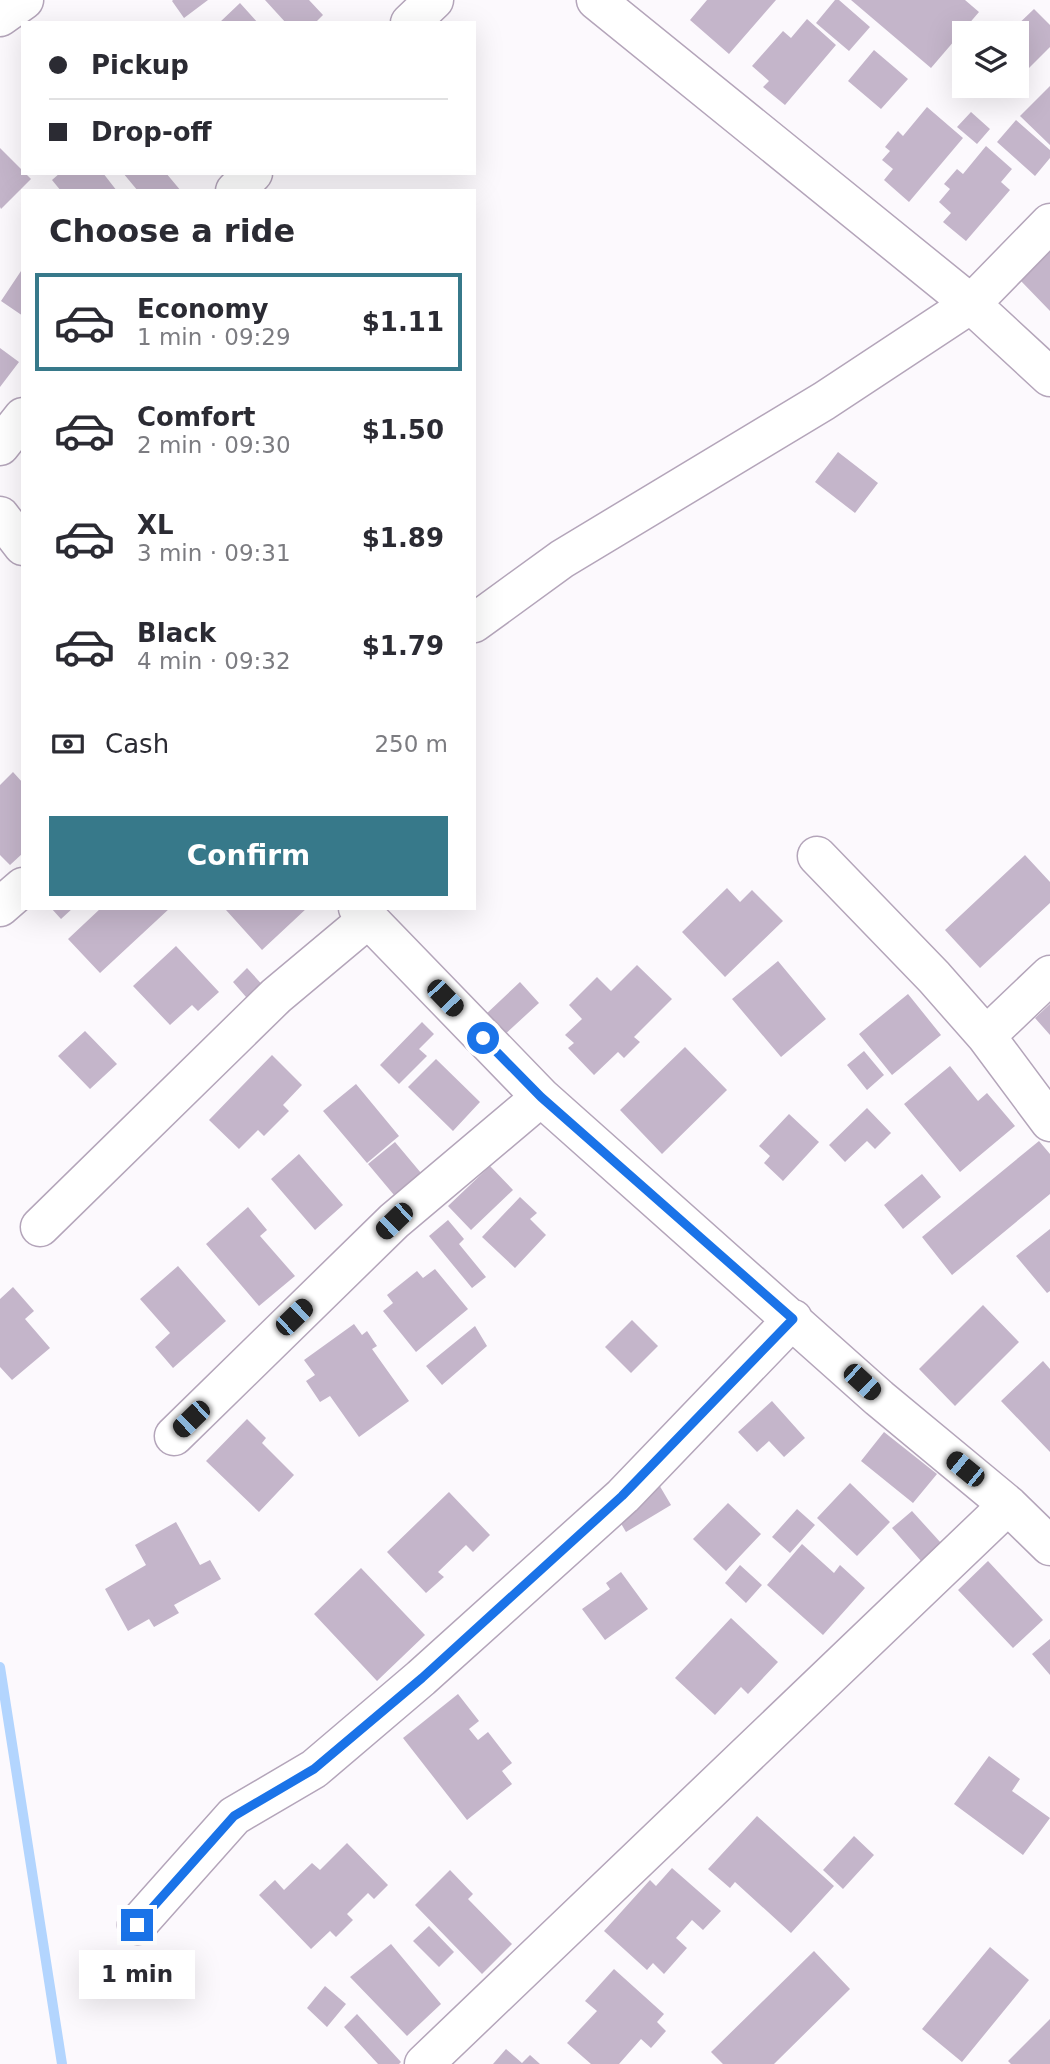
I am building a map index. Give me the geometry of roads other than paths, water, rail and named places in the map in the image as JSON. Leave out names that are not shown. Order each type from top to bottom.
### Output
[{"type":"street","points":[[0,18],[24,0]]},
{"type":"street","points":[[412,21],[434,0]]},
{"type":"street","points":[[596,0],[971,304],[1050,377]]},
{"type":"street","points":[[237,189],[251,175]]},
{"type":"street","points":[[476,622],[562,559],[824,401],[971,304],[1050,223]]},
{"type":"street","points":[[0,446],[21,420]]},
{"type":"street","points":[[0,516],[21,543]]},
{"type":"street","points":[[817,856],[934,977],[986,1036],[1050,1122]]},
{"type":"street","points":[[0,907],[21,889]]},
{"type":"street","points":[[40,1227],[363,914],[541,1097],[879,1398],[1048,1540]]},
{"type":"street","points":[[986,1036],[1050,975]]},
{"type":"street","points":[[174,1436],[394,1221],[541,1097]]},
{"type":"street","points":[[137,1925],[234,1816],[314,1769],[422,1678],[622,1496],[793,1319]]},
{"type":"street","points":[[424,2064],[1008,1505]]},
{"type":"waterway","points":[[0,1667],[62,2064]]}]
